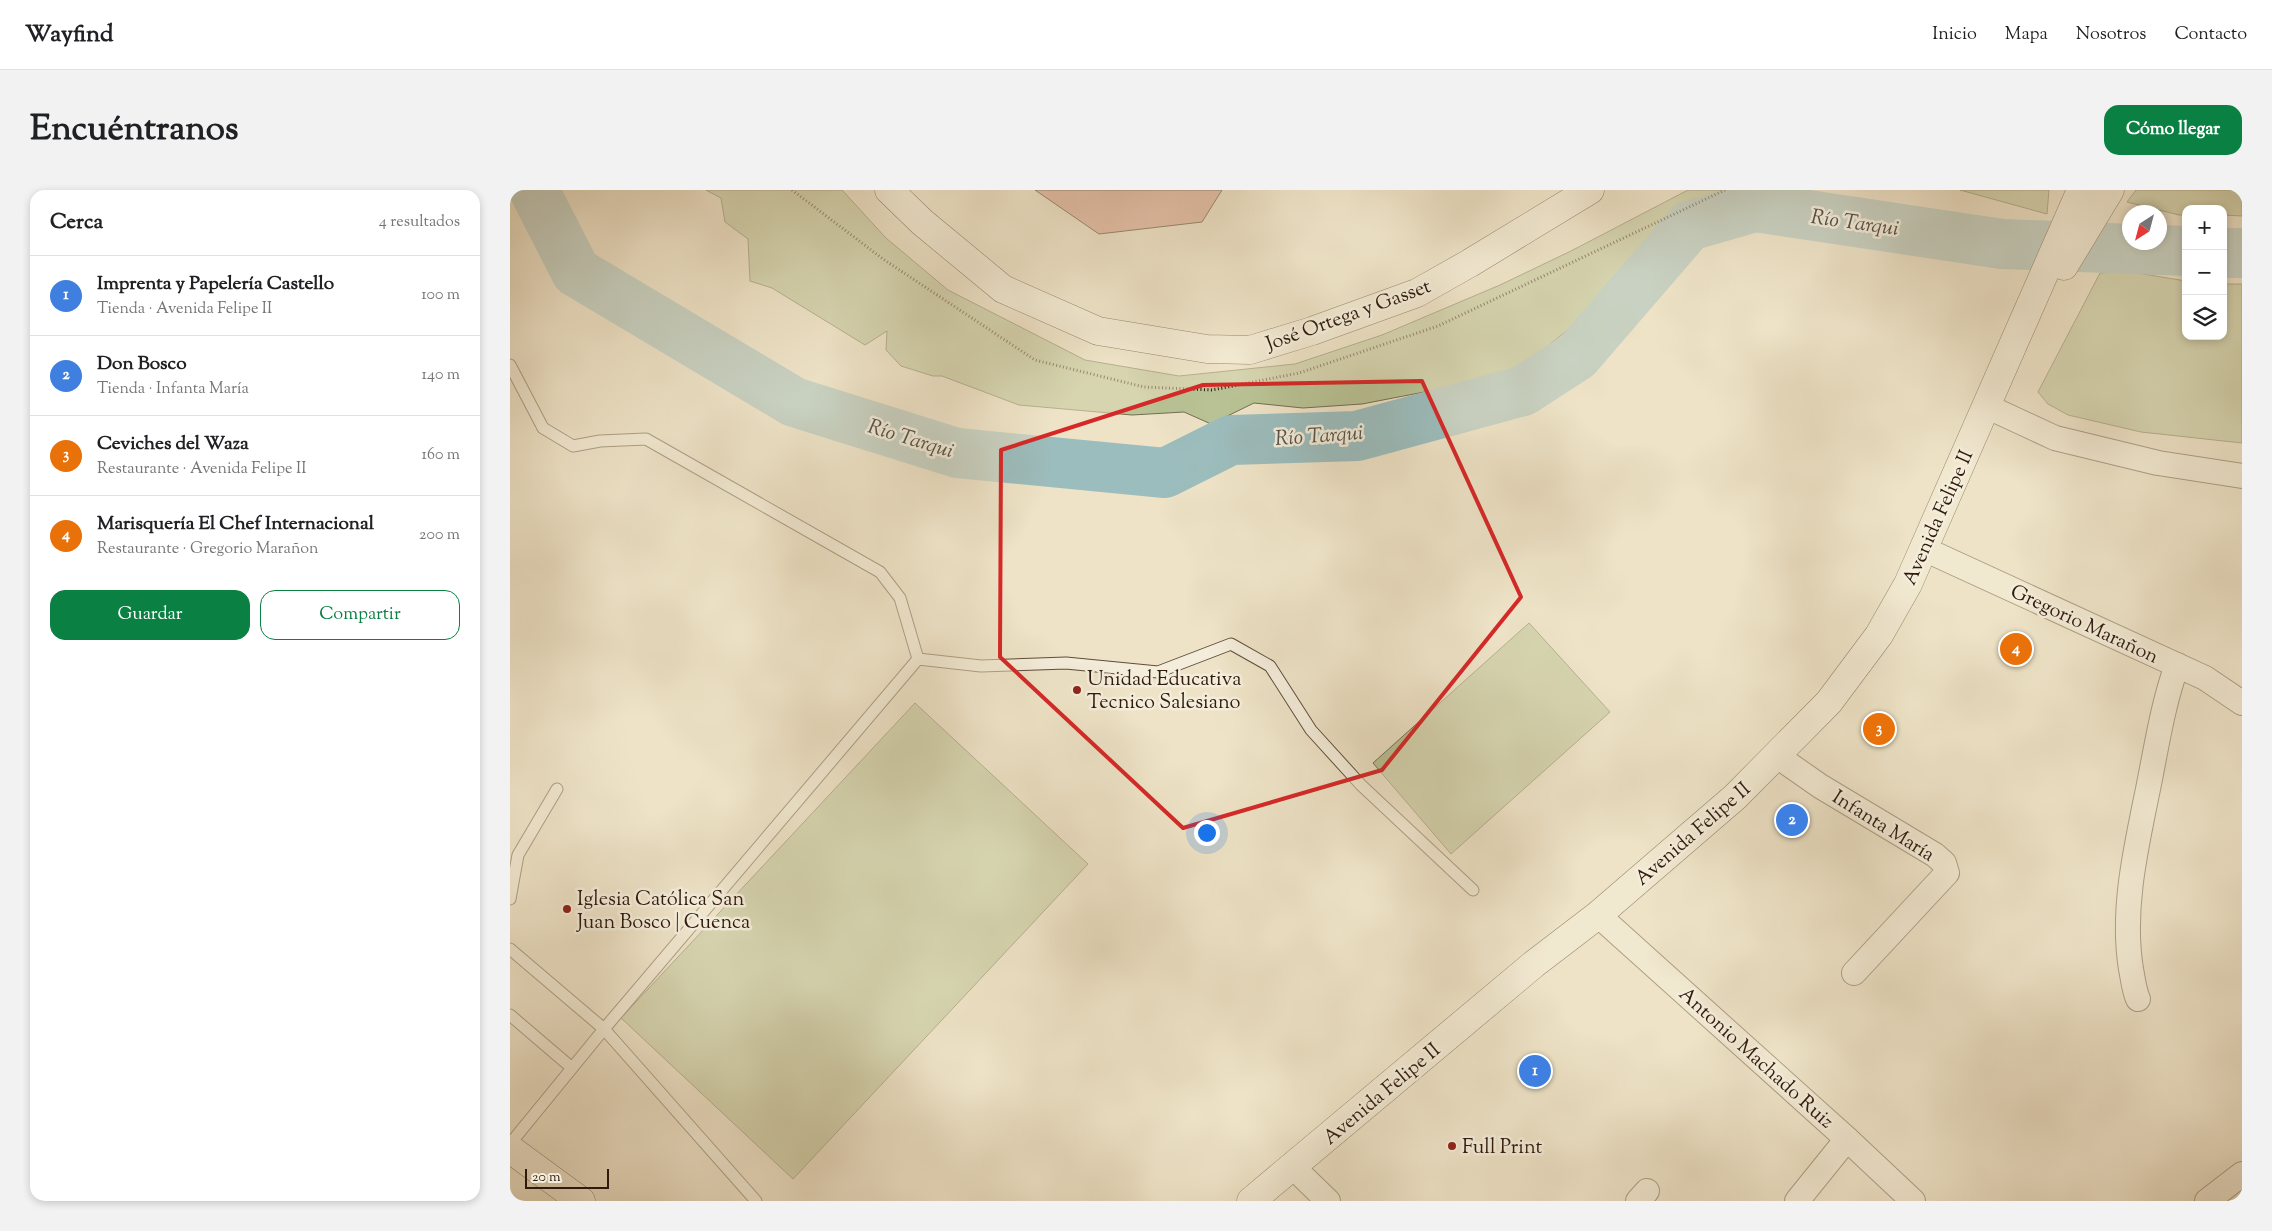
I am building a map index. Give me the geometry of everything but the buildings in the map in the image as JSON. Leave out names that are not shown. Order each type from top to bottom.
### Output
[{"type":"main road","name":"José Ortega y Gasset","points":[[889,190],[922,222],[1003,289],[1098,331],[1216,350],[1250,350],[1312,331],[1417,293],[1564,208],[1590,190]]},
{"type":"main road","points":[[1564,208],[1601,190]]},
{"type":"main road","name":"Avenida Felipe II","points":[[1238,1201],[1260,1193],[1294,1167],[1534,964],[1598,915],[1692,836],[1811,722],[1846,681],[1889,617],[1924,550],[1991,395],[2092,196]]},
{"type":"main road","points":[[510,1149],[581,1201]]},
{"type":"street","points":[[1991,395],[2055,438],[2158,463],[2242,476]]},
{"type":"street","name":"Gregorio Marañon","points":[[1924,550],[2206,678],[2242,703]]},
{"type":"street","points":[[2138,999],[2135,992],[2129,955],[2128,907],[2136,850],[2165,704],[2178,665]]},
{"type":"street","name":"Infanta María","points":[[1777,756],[1820,786],[1935,855],[1944,863],[1947,873],[1854,973]]},
{"type":"street","name":"Antonio Machado Ruiz","points":[[1598,915],[1847,1138],[1914,1201]]},
{"type":"street","points":[[1797,1201],[1847,1138]]},
{"type":"street","points":[[1294,1167],[1328,1201]]},
{"type":"street","points":[[2207,1201],[2242,1174]]},
{"type":"lane","points":[[510,364],[543,428],[573,446],[600,441],[646,439],[880,572],[900,598],[918,659]]},
{"type":"lane","points":[[918,659],[982,666],[1066,663],[1158,672],[1232,644],[1270,666],[1311,730],[1361,785],[1473,890]]},
{"type":"lane","points":[[510,1144],[604,1029],[918,659]]},
{"type":"lane","points":[[510,899],[518,855],[557,789]]},
{"type":"lane","points":[[510,949],[604,1029],[756,1201]]},
{"type":"lane","points":[[510,1015],[572,1068]]},
{"type":"path","points":[[792,190],[883,259],[1035,360],[1144,387],[1212,390],[1298,373],[1438,326],[1725,190]]},
{"type":"highlighted area","points":[[1422,381],[1521,597],[1382,770],[1183,828],[1000,657],[1001,450],[1203,385]]},
{"type":"green space","points":[[706,190],[842,190],[886,238],[948,290],[1085,360],[1179,376],[1295,364],[1382,335],[1500,285],[1571,251],[1688,190],[1805,190],[1782,228],[1656,242],[1585,316],[1518,370],[1466,384],[1362,404],[1303,408],[1254,403],[1211,424],[1184,412],[1132,415],[1019,405],[942,376],[933,376],[901,366],[886,350],[887,331],[865,345],[772,288],[750,281],[748,239],[725,222],[721,198]]},
{"type":"green space","points":[[1960,190],[2049,190],[2047,214]]},
{"type":"green space","points":[[2136,190],[2242,190],[2242,216],[2227,215],[2227,205],[2182,205],[2182,215],[2179,215],[2167,212],[2167,205],[2139,205],[2127,202]]},
{"type":"green space","points":[[2125,271],[2182,280],[2182,340],[2227,340],[2227,284],[2242,284],[2242,443],[2141,432],[2068,415],[2048,404],[2038,392],[2100,273]]},
{"type":"green space","points":[[1529,623],[1610,712],[1451,854],[1373,763]]},
{"type":"green space","points":[[915,703],[1088,864],[793,1179],[621,1018]]},
{"type":"waterway","name":"Río Tarqui","points":[[534,190],[576,272],[794,402],[957,453],[1165,473],[1231,440],[1357,436],[1523,391],[1577,356],[1689,226],[1755,207],[2002,244],[2182,251]]},
{"type":"waterway","name":"Río Tarqui","points":[[2227,253],[2242,253]]},
{"type":"place","name":"Marisquería El Chef Internacional","points":[[2016,649]]},
{"type":"place","name":"Unidad Educativa Tecnico Salesiano","points":[[1077,690]]},
{"type":"place","name":"Ceviches del Waza","points":[[1879,729]]},
{"type":"place","name":"Don Bosco","points":[[1792,820]]},
{"type":"place","name":"Iglesia Católica San Juan Bosco | Cuenca","points":[[567,909]]},
{"type":"place","name":"Imprenta y Papelería Castello","points":[[1535,1071]]},
{"type":"place","name":"Full Print","points":[[1452,1146]]}]
